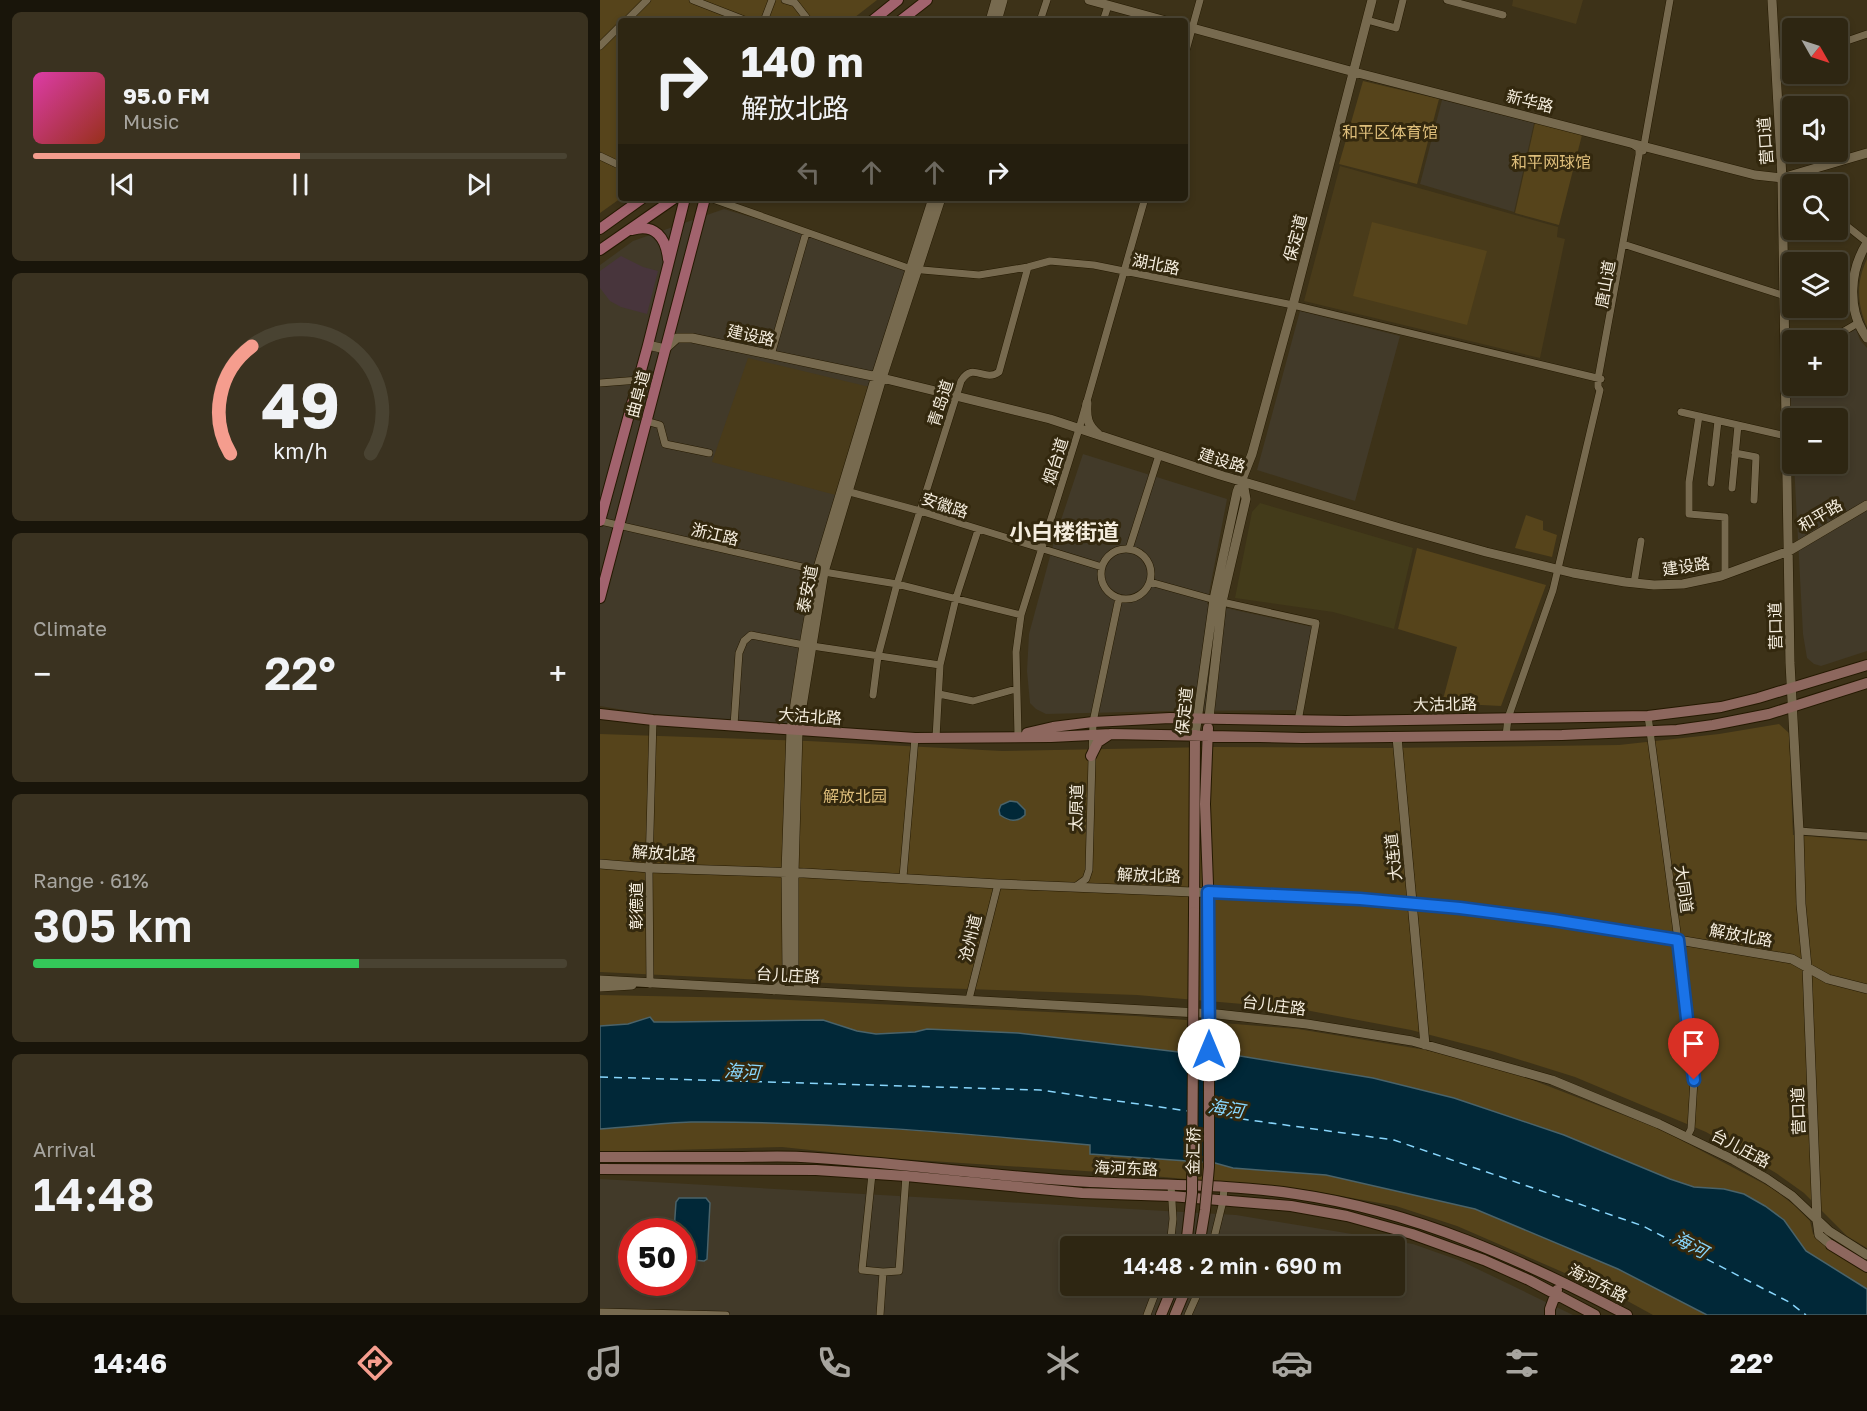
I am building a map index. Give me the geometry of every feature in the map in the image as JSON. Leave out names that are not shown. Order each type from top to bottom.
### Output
[{"type":"main road","points":[[876,18],[898,0]]},
{"type":"main road","points":[[904,18],[927,0]]},
{"type":"main road","points":[[600,229],[639,201]]},
{"type":"main road","points":[[600,250],[671,201]]},
{"type":"main road","name":"曲阜道","points":[[600,521],[639,380],[684,201]]},
{"type":"main road","name":"曲阜道","points":[[600,598],[704,201]]},
{"type":"main road","points":[[628,231],[637,228],[647,229],[659,235],[666,247],[669,265]]},
{"type":"main road","name":"大沽北路","points":[[1209,718],[1298,721],[1648,716],[1721,706],[1792,688],[1867,665]]},
{"type":"main road","name":"大沽北路","points":[[600,714],[795,731],[915,738],[1051,737],[1201,732],[1302,738],[1506,736],[1677,730],[1713,725],[1769,714],[1867,683]]},
{"type":"main road","name":"大沽北路","points":[[1018,736],[1053,727],[1093,722],[1170,717],[1201,732]]},
{"type":"main road","name":"保定道","points":[[1201,732],[1209,718]]},
{"type":"main road","points":[[1194,912],[1201,732],[1235,719]]},
{"type":"main road","points":[[1091,756],[1098,742],[1110,734]]},
{"type":"main road","points":[[1208,892],[1200,761],[1214,744],[1229,735]]},
{"type":"main road","name":"金汇桥","points":[[1201,1236],[1209,1167],[1208,892]]},
{"type":"main road","name":"金汇桥","points":[[1187,1236],[1193,1176],[1194,912]]},
{"type":"main road","name":"海河东路","points":[[600,1157],[800,1157],[1171,1190],[1223,1201],[1291,1206],[1358,1219],[1412,1234],[1484,1260],[1595,1315]]},
{"type":"main road","name":"海河东路","points":[[600,1169],[816,1170],[1082,1193],[1224,1186],[1294,1193],[1374,1209],[1479,1244],[1561,1281],[1627,1315]]},
{"type":"main road","points":[[1831,1245],[1867,1267]]},
{"type":"main road","points":[[1550,1315],[1561,1281]]},
{"type":"main road","points":[[1161,1315],[1169,1296]]},
{"type":"main road","points":[[1175,1315],[1183,1296]]},
{"type":"street","points":[[629,18],[647,0]]},
{"type":"street","points":[[693,0],[739,18]]},
{"type":"street","points":[[765,18],[772,0]]},
{"type":"street","points":[[785,0],[795,3],[807,18]]},
{"type":"street","points":[[991,0],[993,18]]},
{"type":"street","points":[[993,18],[1002,0]]},
{"type":"street","points":[[1041,18],[1047,0]]},
{"type":"street","points":[[1089,0],[1154,18]]},
{"type":"street","points":[[1189,27],[1200,0]]},
{"type":"street","name":"保定道","points":[[1201,732],[1218,601],[1245,505],[1246,493],[1241,482],[1252,454],[1293,305],[1372,0]]},
{"type":"street","points":[[1367,20],[1396,28],[1403,0]]},
{"type":"street","points":[[1447,0],[1503,15]]},
{"type":"street","name":"唐山道","points":[[1506,736],[1508,718],[1553,590],[1602,389],[1599,386],[1600,379],[1670,0]]},
{"type":"street","name":"营口道","points":[[1772,0],[1782,177]]},
{"type":"street","points":[[1104,18],[1108,6]]},
{"type":"street","name":"新华路","points":[[1189,27],[1755,175],[1782,177]]},
{"type":"street","points":[[600,46],[618,29]]},
{"type":"street","points":[[1848,41],[1867,34]]},
{"type":"street","points":[[1775,64],[1782,62]]},
{"type":"street","name":"唐山道","points":[[1625,244],[1640,152],[1630,142]]},
{"type":"street","name":"新华路","points":[[1793,174],[1867,153]]},
{"type":"street","points":[[600,156],[618,165]]},
{"type":"street","name":"湖北路","points":[[718,201],[915,269],[979,275],[1050,261],[1094,265],[1293,305],[1600,379]]},
{"type":"street","name":"泰安道","points":[[915,269],[932,201]]},
{"type":"street","name":"泰安道","points":[[774,990],[784,980],[787,971],[795,731],[821,571],[879,377],[940,201]]},
{"type":"street","name":"烟台道","points":[[1018,736],[1016,689],[1021,615],[1087,403],[1144,201]]},
{"type":"street","points":[[1848,227],[1867,242],[1853,281],[1858,324],[1867,338]]},
{"type":"street","points":[[771,355],[806,233]]},
{"type":"street","points":[[1625,244],[1782,295]]},
{"type":"street","name":"青岛道","points":[[873,695],[878,656],[897,584],[961,381],[966,373],[974,372],[991,376],[999,372],[1028,267]]},
{"type":"street","points":[[674,315],[680,330],[692,338]]},
{"type":"street","points":[[1847,330],[1858,324]]},
{"type":"street","points":[[648,345],[665,349],[677,338],[692,338]]},
{"type":"street","name":"建设路","points":[[692,338],[879,377],[1050,419],[1241,482],[1486,552],[1558,569],[1634,583],[1683,584],[1725,574],[1789,550]]},
{"type":"street","points":[[600,383],[639,380]]},
{"type":"street","points":[[1087,403],[1086,417],[1089,424],[1106,438]]},
{"type":"street","points":[[1681,412],[1782,435]]},
{"type":"street","points":[[1699,416],[1689,482],[1689,514],[1725,517],[1725,574]]},
{"type":"street","points":[[646,421],[660,425],[665,444],[709,453]]},
{"type":"street","points":[[1710,483],[1718,421]]},
{"type":"street","points":[[1732,488],[1738,425]]},
{"type":"street","points":[[1736,453],[1756,458],[1754,500]]},
{"type":"street","points":[[1129,549],[1159,455]]},
{"type":"street","name":"营口道","points":[[1787,474],[1800,904],[1807,967],[1817,1220],[1819,1235],[1831,1245]]},
{"type":"street","name":"安徽路","points":[[844,490],[1102,567]]},
{"type":"street","name":"和平路","points":[[1789,550],[1867,505]]},
{"type":"street","name":"浙江路","points":[[600,521],[821,571],[897,584],[1021,615]]},
{"type":"street","points":[[936,738],[940,665],[956,598],[978,530]]},
{"type":"street","points":[[1634,583],[1641,541]]},
{"type":"street","points":[[1129,549],[1139,552],[1146,558],[1152,573],[1147,589],[1141,595],[1134,598],[1119,598],[1110,594],[1105,588],[1102,580],[1102,567],[1108,557],[1115,552],[1129,549]]},
{"type":"street","points":[[1150,582],[1218,601],[1316,623],[1298,721]]},
{"type":"street","name":"太原道","points":[[1074,887],[1086,879],[1089,870],[1093,722],[1119,598]]},
{"type":"street","name":"保定道","points":[[1209,718],[1218,601]]},
{"type":"street","points":[[734,725],[739,653],[744,641],[751,634],[940,665]]},
{"type":"street","points":[[939,694],[973,701],[1016,689]]},
{"type":"street","name":"大同道","points":[[1648,716],[1694,1080],[1690,1129],[1687,1137]]},
{"type":"street","name":"彰德道","points":[[650,984],[649,868],[654,720]]},
{"type":"street","name":"大连道","points":[[1397,737],[1425,1045]]},
{"type":"street","points":[[903,877],[915,738]]},
{"type":"street","points":[[1799,831],[1867,836]]},
{"type":"street","name":"解放北路","points":[[600,864],[1413,903],[1513,914],[1792,959],[1828,979],[1867,989]]},
{"type":"street","name":"泰安道","points":[[790,872],[794,896],[794,977],[800,986],[812,991]]},
{"type":"street","points":[[794,896],[801,880],[819,873]]},
{"type":"street","name":"沧州道","points":[[969,999],[998,884]]},
{"type":"street","points":[[1173,891],[1186,897],[1194,912]]},
{"type":"street","name":"台儿庄路","points":[[600,980],[1217,1014],[1306,1024],[1425,1045],[1552,1080],[1687,1137],[1751,1169],[1792,1196],[1817,1220]]},
{"type":"street","name":"台儿庄路","points":[[600,987],[650,984]]},
{"type":"street","points":[[872,1174],[862,1270],[883,1272],[899,1271],[906,1176]]},
{"type":"street","points":[[1214,1236],[1223,1201],[1224,1186]]},
{"type":"street","points":[[1171,1190],[1173,1219],[1171,1236]]},
{"type":"street","points":[[1792,1196],[1807,1200],[1816,1190]]},
{"type":"street","points":[[1817,1220],[1829,1232],[1867,1255]]},
{"type":"street","points":[[880,1315],[883,1272]]},
{"type":"street","points":[[1147,1315],[1154,1296]]},
{"type":"street","points":[[1188,1315],[1197,1296]]},
{"type":"street","points":[[600,1312],[726,1315]]},
{"type":"shaded area","points":[[1513,0],[1583,0],[1576,24],[1512,6]]},
{"type":"shaded area","points":[[1442,100],[1534,123],[1514,212],[1420,184]]},
{"type":"shaded area","points":[[1340,166],[1558,227],[1557,237],[1565,239],[1540,358],[1304,301]]},
{"type":"shaded area","points":[[724,209],[915,266],[821,575],[796,728],[641,713],[600,706],[600,265],[633,241]]},
{"type":"shaded area","points":[[621,256],[643,267],[658,271],[647,314],[621,307],[610,301],[600,288],[600,271]]},
{"type":"shaded area","points":[[1300,311],[1400,336],[1355,501],[1257,470]]},
{"type":"shaded area","points":[[1856,329],[1860,340],[1867,348],[1867,651],[1821,666],[1807,658],[1803,634],[1795,474],[1848,474],[1848,408],[1791,408],[1790,396],[1848,396],[1848,333]]},
{"type":"shaded area","points":[[748,358],[874,388],[843,497],[712,462]]},
{"type":"shaded area","points":[[1083,454],[1227,499],[1207,604],[1313,627],[1298,710],[1046,714],[1030,703],[1027,671],[1029,634],[1055,538]]},
{"type":"shaded area","points":[[600,1179],[1236,1215],[1364,1236],[1060,1236],[1060,1296],[1405,1296],[1405,1243],[1461,1261],[1573,1315],[600,1315]]},
{"type":"green space","points":[[600,0],[877,0],[854,18],[618,18],[618,200],[600,213]]},
{"type":"green space","name":"和平区体育馆","points":[[1363,81],[1439,99],[1417,184],[1339,164]]},
{"type":"green space","name":"和平网球馆","points":[[1535,123],[1582,135],[1559,225],[1515,213]]},
{"type":"green space","points":[[1372,222],[1487,251],[1467,325],[1353,296]]},
{"type":"green space","points":[[1867,259],[1867,327],[1861,310],[1859,293],[1861,276]]},
{"type":"green space","points":[[1526,515],[1543,521],[1543,530],[1557,535],[1552,557],[1515,548]]},
{"type":"green space","points":[[1417,548],[1546,585],[1501,706],[1442,703],[1457,647],[1398,629]]},
{"type":"green space","name":"解放北园","points":[[1779,724],[1789,733],[1793,835],[1867,841],[1867,1248],[1847,1236],[1804,1193],[1776,1173],[1706,1132],[1575,1077],[1492,1051],[1411,1030],[1300,1009],[1137,995],[600,972],[600,734],[1002,751],[1212,747],[1385,748],[1619,745],[1719,734]]},
{"type":"green space","points":[[600,995],[746,998],[1136,1016],[1298,1029],[1426,1050],[1509,1071],[1662,1130],[1772,1188],[1810,1221],[1813,1234],[1820,1241],[1867,1272],[1867,1315],[1653,1315],[1622,1298],[1457,1226],[1396,1206],[1308,1190],[1130,1174],[885,1158],[782,1147],[600,1152]]},
{"type":"sand","points":[[1260,503],[1413,548],[1394,629],[1333,612],[1235,598],[1252,512]]},
{"type":"water","points":[[1010,801],[1017,802],[1025,810],[1025,815],[1013,820],[1000,815],[1001,805]]},
{"type":"water","name":"海河","points":[[650,1017],[654,1022],[823,1020],[857,1031],[876,1034],[915,1032],[927,1029],[1018,1033],[1221,1057],[1228,1054],[1373,1078],[1454,1098],[1564,1135],[1694,1187],[1724,1189],[1744,1194],[1784,1220],[1806,1251],[1867,1289],[1867,1315],[1707,1315],[1618,1269],[1475,1209],[1326,1175],[1233,1168],[1215,1163],[1090,1154],[1090,1145],[890,1129],[791,1123],[691,1122],[600,1129],[600,1026],[628,1024]]},
{"type":"water","points":[[679,1198],[706,1198],[710,1203],[707,1259],[704,1261],[696,1260],[696,1218],[675,1218],[676,1202]]},
{"type":"ferry route","points":[[600,1077],[1040,1090],[1188,1111]]},
{"type":"ferry route","points":[[1213,1115],[1394,1140],[1643,1226],[1789,1302],[1806,1315]]},
{"type":"district","name":"小白楼街道","points":[[1064,532]]},
{"type":"route","points":[[1209,1050],[1208,892],[1360,899],[1503,912],[1678,940],[1694,1080]]}]
